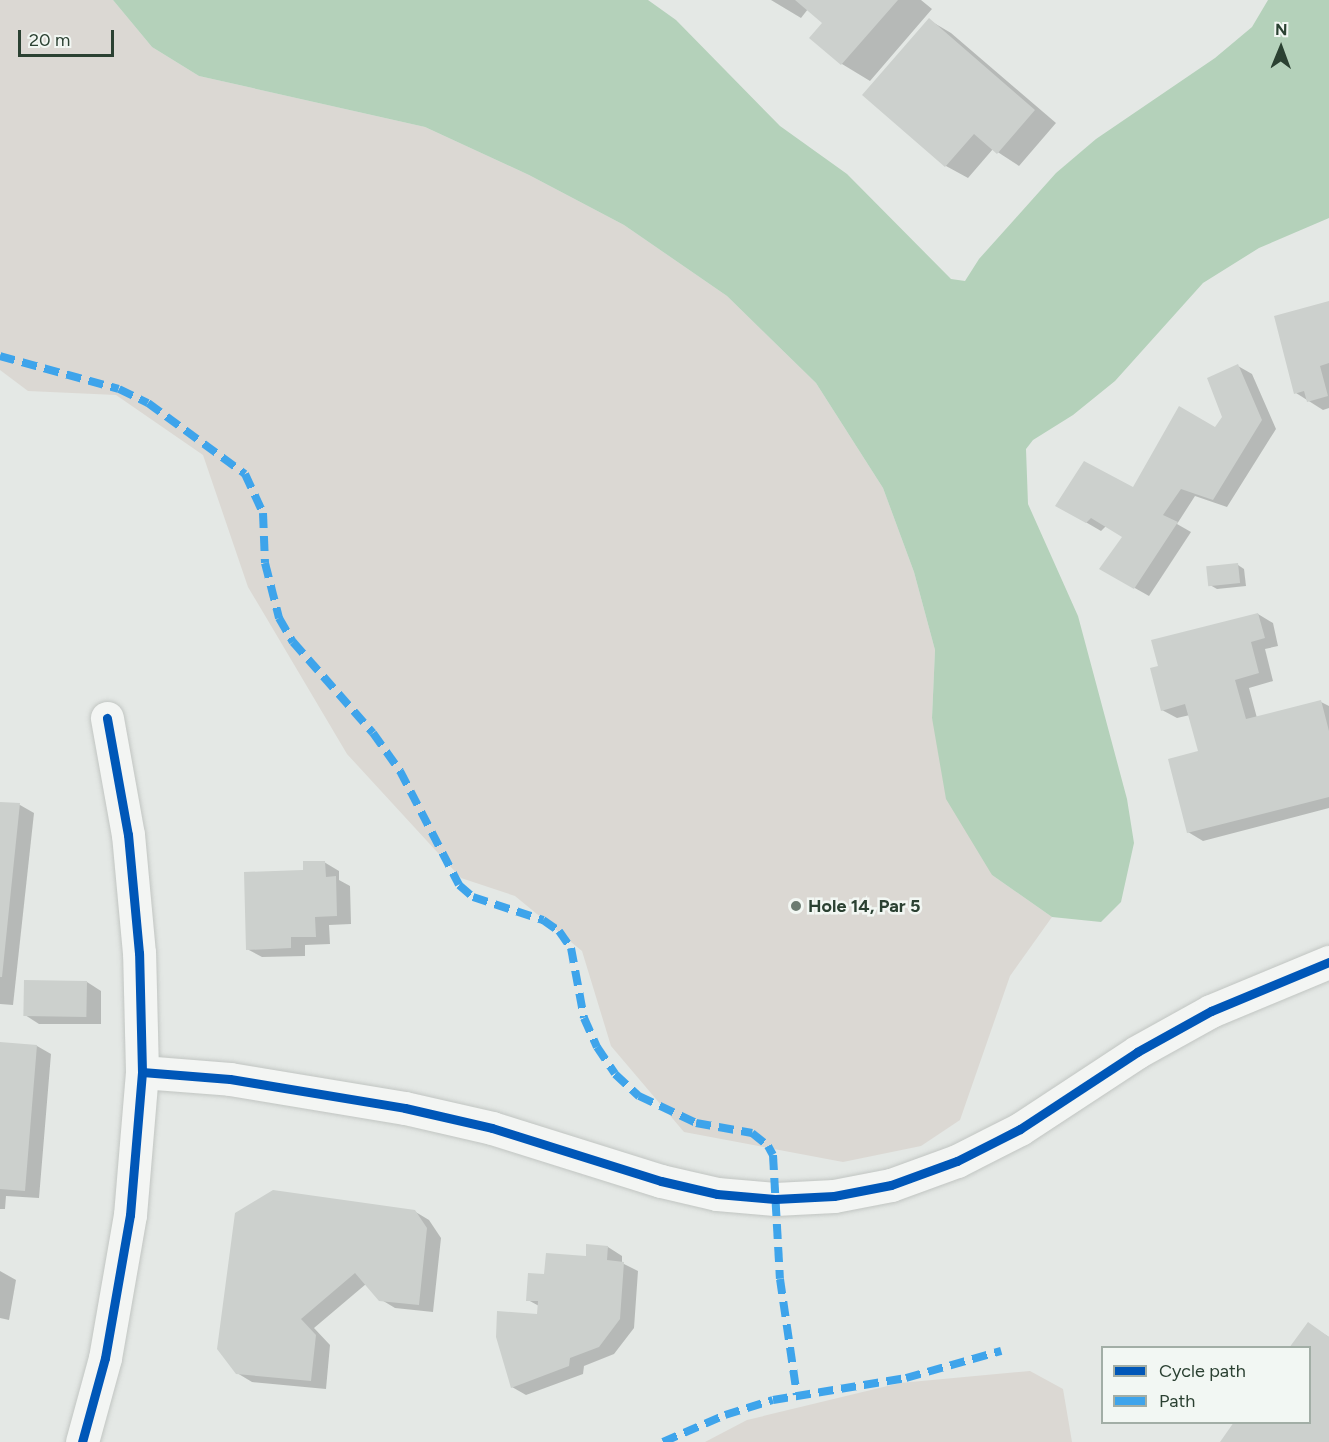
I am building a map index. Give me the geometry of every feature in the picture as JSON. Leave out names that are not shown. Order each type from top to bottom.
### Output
[{"type":"street","points":[[82,1442],[105,1358],[130,1215],[141,1072],[139,953],[129,846],[107,718]]},
{"type":"street","points":[[141,1072],[241,1081],[405,1108],[492,1128],[661,1181],[717,1194],[775,1199],[834,1196],[891,1185],[957,1161],[1020,1129],[1137,1052],[1211,1011],[1329,962]]},
{"type":"shaded area","points":[[0,0],[113,0],[152,47],[199,76],[425,127],[529,175],[624,225],[727,296],[816,383],[883,488],[914,572],[935,650],[932,718],[992,875],[1052,917],[1010,976],[960,1120],[921,1146],[843,1162],[684,1132],[611,1046],[582,951],[515,896],[461,878],[347,754],[248,587],[203,455],[116,395],[28,391],[0,370]]},
{"type":"shaded area","points":[[113,0],[648,0],[676,20],[780,126],[847,174],[951,279],[965,281],[979,259],[1056,173],[1096,139],[1215,58],[1252,27],[1268,0],[1329,0],[1329,218],[1259,248],[1203,283],[1115,381],[1073,415],[1033,440],[1026,449],[1028,504],[1078,616],[1127,799],[1134,843],[1121,902],[1101,922],[1052,917],[992,875],[946,799],[932,718],[935,650],[914,572],[883,488],[816,383],[727,296],[624,225],[529,175],[425,127],[199,76],[152,47]]},
{"type":"shaded area","points":[[1030,1371],[1063,1389],[1072,1442],[705,1442],[747,1420],[900,1383]]},
{"type":"building","points":[[795,0],[898,0],[841,65],[809,38],[822,23]]},
{"type":"building","points":[[929,18],[1035,110],[997,154],[974,134],[945,167],[862,95]]},
{"type":"building","points":[[1329,301],[1329,363],[1320,366],[1328,396],[1307,402],[1304,391],[1294,394],[1274,316]]},
{"type":"building","points":[[1238,364],[1262,420],[1213,500],[1181,489],[1163,515],[1178,522],[1134,589],[1099,569],[1122,537],[1091,518],[1086,523],[1055,506],[1084,461],[1133,487],[1179,406],[1215,427],[1222,417],[1207,378]]},
{"type":"building","points":[[1238,563],[1240,583],[1208,586],[1206,566]]},
{"type":"building","points":[[1258,613],[1265,638],[1251,642],[1259,673],[1235,680],[1246,719],[1321,700],[1329,731],[1329,797],[1187,833],[1168,759],[1198,751],[1185,704],[1161,711],[1150,668],[1158,666],[1151,640]]},
{"type":"building","points":[[0,802],[20,803],[2,977],[0,977]]},
{"type":"building","points":[[303,861],[325,861],[326,877],[336,876],[337,916],[315,917],[316,937],[291,937],[291,948],[246,950],[244,872],[303,870]]},
{"type":"building","points":[[24,980],[87,981],[86,1017],[23,1016]]},
{"type":"building","points":[[0,1042],[37,1045],[25,1191],[0,1189]]},
{"type":"building","points":[[273,1190],[415,1210],[427,1228],[419,1305],[379,1301],[355,1273],[301,1319],[316,1335],[311,1381],[236,1374],[217,1349],[235,1213]]},
{"type":"building","points":[[586,1244],[608,1246],[607,1260],[624,1262],[620,1319],[599,1347],[570,1358],[569,1366],[511,1388],[496,1337],[497,1311],[537,1314],[538,1301],[526,1301],[528,1273],[544,1274],[546,1253],[586,1256]]},
{"type":"building","points":[[1308,1322],[1329,1337],[1329,1442],[1220,1442],[1233,1424],[1311,1424],[1311,1346],[1290,1346]]},
{"type":"marked path","points":[[0,356],[119,389],[148,403],[245,474],[263,513],[265,563],[279,618],[293,642],[373,733],[400,771],[459,885],[473,897],[543,920],[559,931],[571,948],[584,1018],[597,1047],[615,1074],[639,1096],[696,1123],[752,1133],[768,1146],[773,1155],[780,1279],[797,1395]]},
{"type":"marked path","points":[[663,1442],[725,1415],[773,1400],[906,1378],[1001,1351]]},
{"type":"cycle path","points":[[82,1442],[105,1358],[130,1215],[142,1072],[139,953],[128,835],[107,718]]},
{"type":"cycle path","points":[[142,1072],[230,1079],[405,1108],[492,1128],[661,1181],[717,1194],[775,1199],[834,1196],[891,1185],[957,1161],[1020,1129],[1137,1052],[1211,1011],[1329,962]]},
{"type":"place","name":"Hole 14, Par 5","points":[[796,906]]}]
